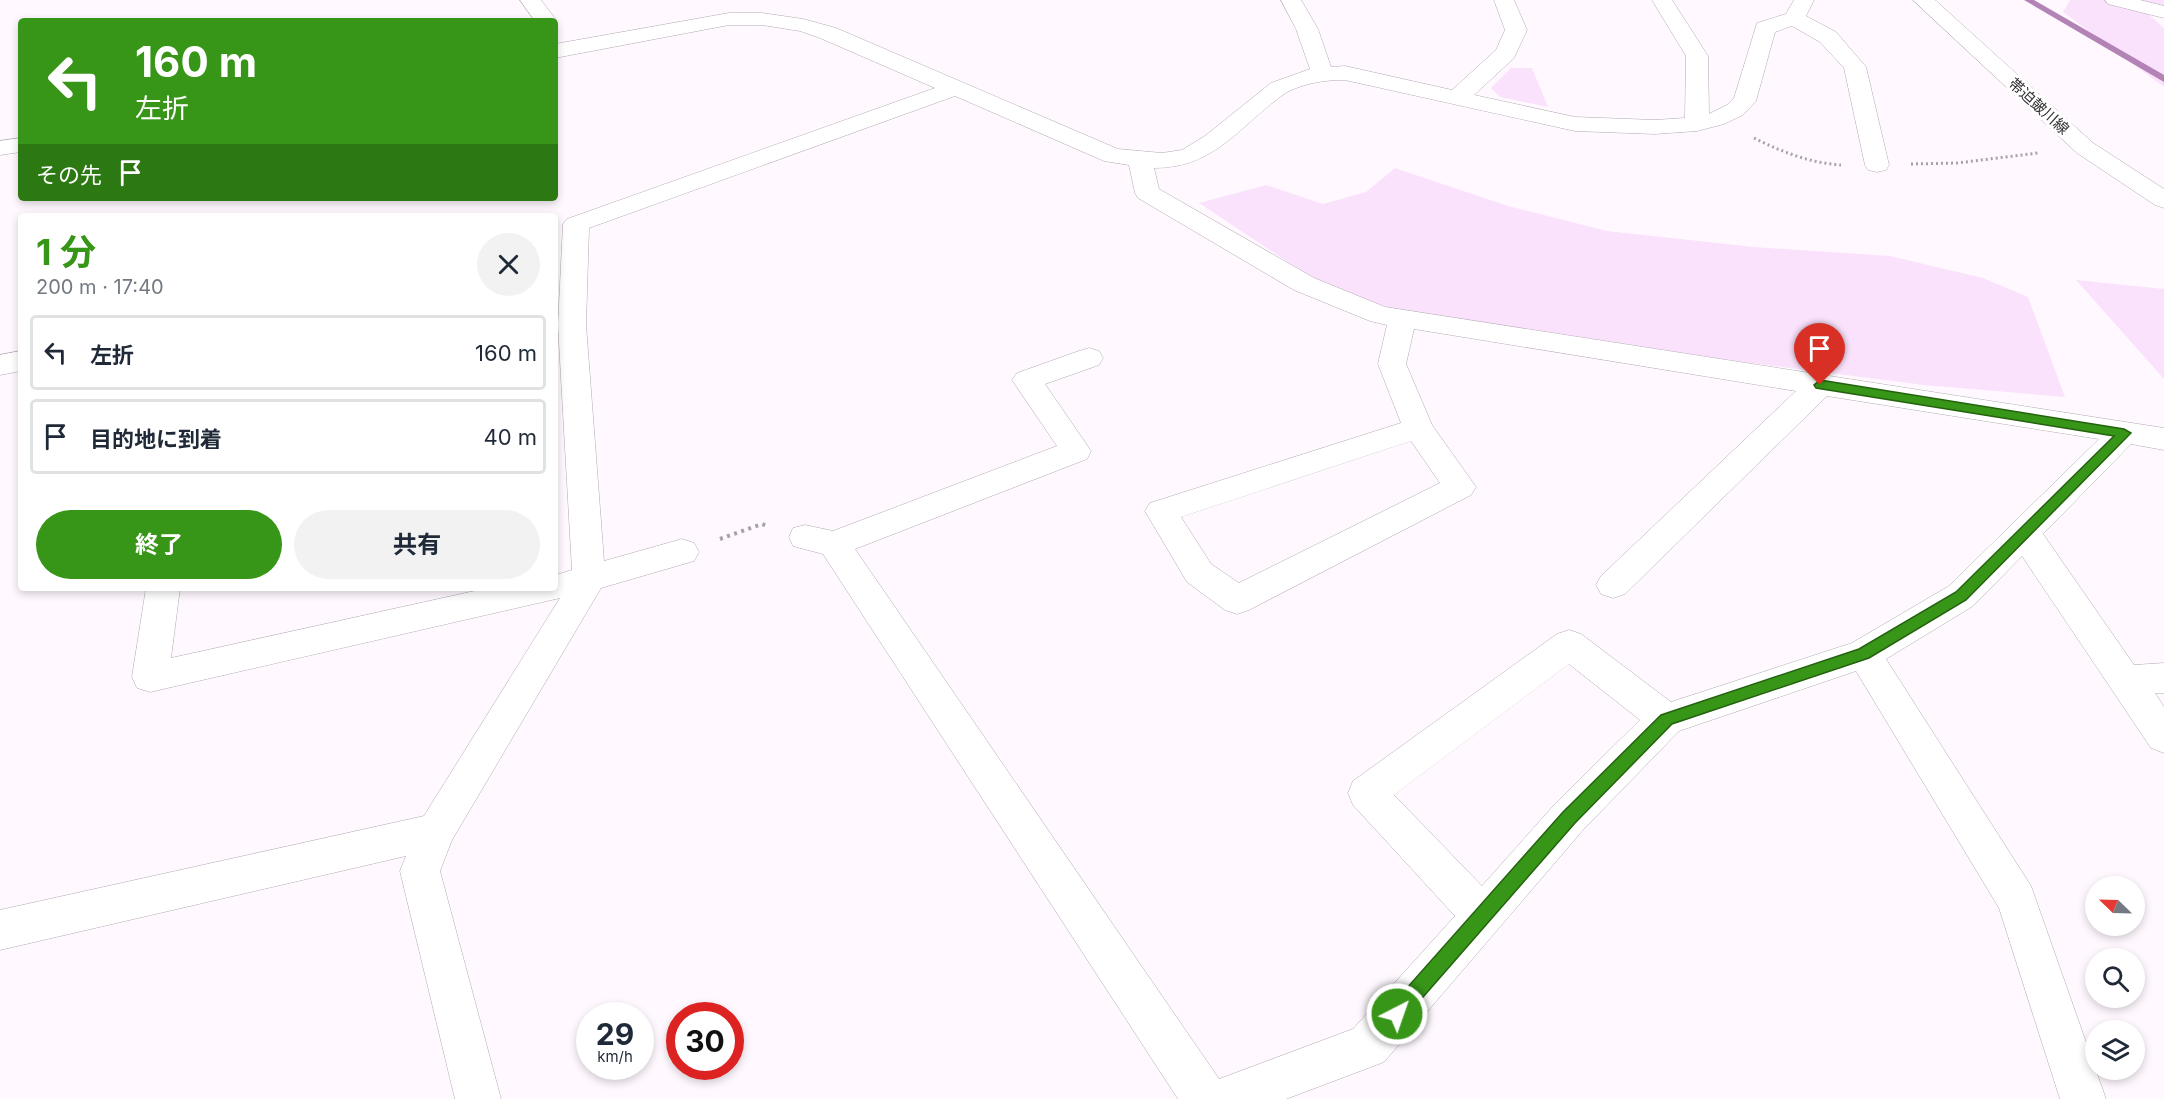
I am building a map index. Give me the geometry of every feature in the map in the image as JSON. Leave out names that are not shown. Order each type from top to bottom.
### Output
[{"type":"street","points":[[530,0],[544,18]]},
{"type":"street","points":[[1291,0],[1307,29],[1322,73]]},
{"type":"street","points":[[1458,97],[1506,53],[1516,30],[1504,0]]},
{"type":"street","points":[[1662,0],[1697,56],[1697,124]]},
{"type":"street","name":"帯迫皷川線","points":[[1923,0],[2085,148],[2164,200]]},
{"type":"street","points":[[2115,0],[2164,12]]},
{"type":"street","points":[[559,45],[729,19],[762,19],[803,25],[828,33],[1113,156],[1159,161],[1192,155],[1220,135],[1277,86],[1322,73],[1345,74],[1575,124],[1607,127],[1697,124],[1736,110],[1745,101],[1765,28],[1799,9],[1855,67],[1877,165]]},
{"type":"street","points":[[478,1099],[420,871],[436,831],[589,579],[564,327],[566,225],[952,88]]},
{"type":"street","points":[[0,148],[18,145]]},
{"type":"street","points":[[1140,160],[1147,193],[1304,284],[1380,315],[2164,439]]},
{"type":"street","points":[[1403,318],[1392,364],[1418,428],[1460,487],[1237,600],[1199,573],[1161,511],[1418,428]]},
{"type":"street","points":[[1089,358],[1027,380],[1076,451],[819,541],[1205,1099]]},
{"type":"street","points":[[0,365],[18,362]]},
{"type":"street","points":[[1613,585],[1820,385]]},
{"type":"street","points":[[1242,1096],[1368,1046],[1569,817],[1666,719],[1864,654],[1961,596],[2124,433]]},
{"type":"street","points":[[2024,533],[2164,737]]},
{"type":"street","points":[[558,586],[682,552]]},
{"type":"street","points":[[163,591],[150,676],[535,591]]},
{"type":"street","points":[[1482,916],[1367,793],[1569,644],[1666,719]]},
{"type":"street","points":[[1864,654],[2017,900],[2084,1099]]},
{"type":"street","points":[[2127,680],[2164,678]]},
{"type":"street","points":[[0,930],[436,831]]},
{"type":"path","points":[[682,552],[762,524],[819,541]]},
{"type":"shaded area","points":[[2070,0],[2164,0],[2164,5],[2138,5],[2164,28],[2164,87],[2063,12]]},
{"type":"shaded area","points":[[1511,68],[1532,68],[1548,107],[1500,97],[1491,88]]},
{"type":"shaded area","points":[[1395,168],[1508,206],[1607,231],[1754,247],[1890,256],[1983,278],[2028,297],[2065,397],[1924,385],[1450,325],[1330,290],[1199,203],[1266,185],[1323,204],[1366,192]]},
{"type":"shaded area","points":[[2076,280],[2164,289],[2164,379]]},
{"type":"waterway","points":[[2028,0],[2164,79]]},
{"type":"route","points":[[1397,1014],[1569,817],[1666,719],[1864,654],[1961,596],[2124,433],[1820,385]]}]
